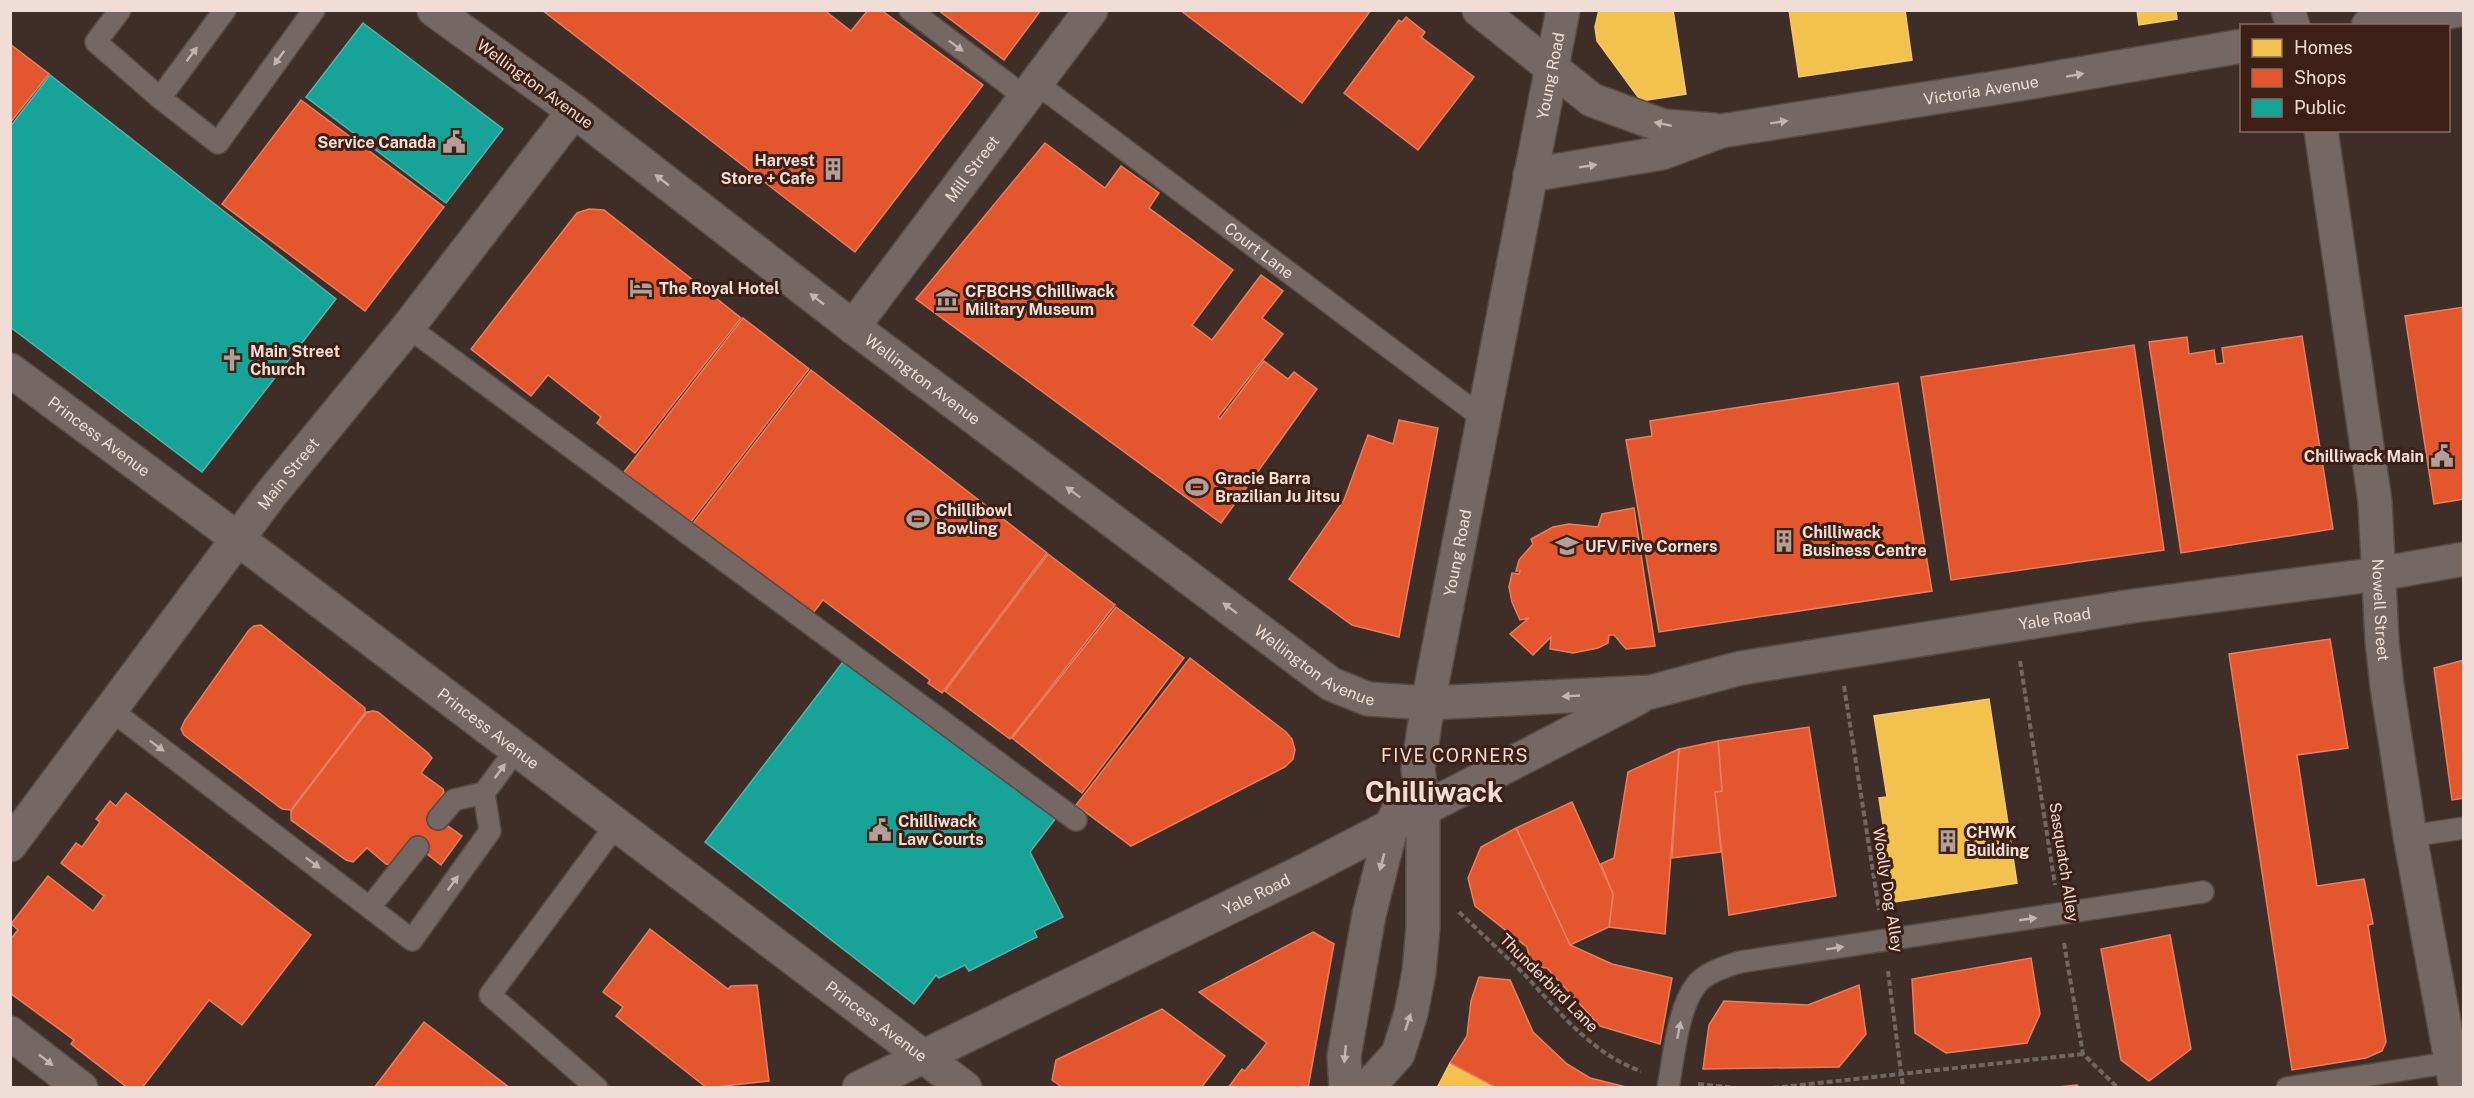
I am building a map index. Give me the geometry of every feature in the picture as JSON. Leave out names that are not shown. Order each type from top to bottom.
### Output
[{"type":"street","name":"Wellington Avenue","points":[[434,10],[574,111],[853,327],[1331,684],[1368,699],[1428,703]]},
{"type":"street","name":"Mill Street","points":[[853,327],[1091,10]]},
{"type":"street","name":"Victoria Avenue","points":[[1479,10],[1592,100],[1663,126],[1721,130]]},
{"type":"street","name":"Young Road","points":[[1367,1088],[1398,1054],[1411,1013],[1419,972],[1423,927],[1423,808],[1418,769],[1428,703],[1563,10]]},
{"type":"street","points":[[2379,24],[2459,10]]},
{"type":"street","name":"Victoria Avenue","points":[[1530,175],[1662,153],[1721,130],[2014,85],[2240,46]]},
{"type":"street","name":"Main Street","points":[[10,845],[272,494],[408,327],[574,111]]},
{"type":"street","name":"Nowell Street","points":[[2321,132],[2375,502],[2382,641],[2410,836],[2455,1075]]},
{"type":"street","name":"Princess Avenue","points":[[10,370],[238,539],[965,1088]]},
{"type":"street","name":"Yale Road","points":[[859,1088],[1308,869],[1651,692],[1741,668],[2144,604],[2379,574],[2463,559]]},
{"type":"street","name":"Yale Road","points":[[1428,703],[1651,692]]},
{"type":"street","points":[[1346,1088],[1344,1056],[1369,915],[1392,824],[1418,769]]},
{"type":"street","points":[[10,1033],[81,1088]]},
{"type":"lane","points":[[120,10],[96,42],[160,98],[218,143],[314,10]]},
{"type":"lane","points":[[160,98],[225,10]]},
{"type":"lane","name":"Court Lane","points":[[910,10],[1030,90],[1483,418]]},
{"type":"lane","points":[[408,327],[1076,820]]},
{"type":"lane","points":[[111,710],[412,940],[490,831],[484,793]]},
{"type":"lane","points":[[438,819],[453,800],[484,793],[516,750]]},
{"type":"lane","points":[[597,1088],[490,996],[616,825]]},
{"type":"lane","points":[[2410,836],[2463,828]]},
{"type":"lane","points":[[370,907],[418,847]]},
{"type":"lane","points":[[1669,1084],[1684,1007],[1697,984],[1717,970],[1740,962],[2203,892]]},
{"type":"lane","points":[[2287,1088],[2455,1075]]},
{"type":"path","name":"Sasquatch Alley","points":[[2015,625],[2083,1054]]},
{"type":"path","name":"Woolly Dog Alley","points":[[1846,697],[1884,940],[1904,1088]]},
{"type":"path","name":"Thunderbird Lane","points":[[1455,907],[1580,1035],[1622,1065],[1669,1084],[1737,1088]]},
{"type":"path","points":[[1773,1088],[2083,1054],[2118,1088]]},
{"type":"building: Homes","points":[[1599,10],[1673,10],[1686,94],[1641,101],[1597,41],[1595,27]]},
{"type":"building: Homes","points":[[1789,10],[1905,10],[1912,60],[1799,77]]},
{"type":"building: Homes","points":[[2137,10],[2176,10],[2177,19],[2139,25]]},
{"type":"building: Homes","name":"CHWK Building","points":[[1989,699],[2017,883],[1895,902],[1879,798],[1887,797],[1874,716]]},
{"type":"building: Homes","points":[[1450,1063],[1497,1088],[1437,1088]]},
{"type":"building: Shops","name":"Harvest Store + Cafe","points":[[542,10],[824,10],[851,31],[868,10],[881,10],[983,85],[855,252]]},
{"type":"building: Shops","points":[[938,10],[1041,10],[1004,60]]},
{"type":"building: Shops","points":[[1180,10],[1371,10],[1302,103]]},
{"type":"building: Shops","points":[[1406,17],[1425,32],[1421,37],[1474,77],[1418,150],[1344,93],[1399,20],[1402,22]]},
{"type":"building: Shops","points":[[10,44],[49,74],[10,123]]},
{"type":"building: Shops","points":[[301,100],[444,207],[365,311],[222,204]]},
{"type":"building: Shops","points":[[1045,143],[1105,188],[1121,166],[1159,193],[1149,208],[1233,270],[1192,325],[1212,340],[1261,275],[1283,291],[1262,318],[1283,334],[1218,417],[1220,419],[1264,361],[1288,379],[1294,372],[1317,389],[1221,523],[916,299]]},
{"type":"building: Shops","points":[[589,209],[604,210],[741,318],[635,453],[597,423],[601,417],[548,375],[531,396],[471,349],[577,213]]},
{"type":"building: Shops","points":[[2464,307],[2464,499],[2434,504],[2405,316]]},
{"type":"building: Shops","points":[[743,318],[809,369],[690,523],[624,472]]},
{"type":"building: Shops","points":[[2302,336],[2333,529],[2181,553],[2149,342],[2187,337],[2189,354],[2214,350],[2216,364],[2224,363],[2222,348]]},
{"type":"building: Shops","points":[[2134,345],[2164,550],[1951,580],[1921,377]]},
{"type":"building: Shops","points":[[811,370],[1047,553],[942,693],[928,683],[930,680],[823,600],[813,613],[775,590],[691,526]]},
{"type":"building: Shops","name":"Chilliwack Business Centre","points":[[1898,383],[1932,591],[1659,632],[1626,440],[1652,436],[1650,421]]},
{"type":"building: Shops","points":[[1399,420],[1438,428],[1399,637],[1352,625],[1289,579],[1344,500],[1368,435],[1393,444]]},
{"type":"building: Shops","points":[[1634,508],[1655,646],[1626,649],[1614,635],[1609,635],[1608,643],[1598,648],[1573,653],[1550,649],[1551,637],[1533,655],[1510,634],[1529,618],[1520,620],[1512,602],[1509,587],[1512,573],[1519,574],[1520,571],[1516,571],[1519,560],[1533,544],[1531,539],[1553,527],[1569,524],[1598,527],[1602,514]]},
{"type":"building: Shops","points":[[1048,554],[1115,605],[1010,739],[945,691]]},
{"type":"building: Shops","points":[[1116,607],[1184,658],[1082,793],[1012,738]]},
{"type":"building: Shops","points":[[261,625],[365,708],[365,713],[291,810],[282,809],[184,735],[181,729],[249,630]]},
{"type":"building: Shops","points":[[2330,639],[2348,748],[2297,755],[2317,886],[2364,879],[2373,924],[2368,925],[2386,1042],[2382,1051],[2366,1058],[2292,1070],[2229,654]]},
{"type":"building: Shops","points":[[1190,658],[1286,732],[1292,739],[1295,750],[1293,759],[1285,767],[1131,846],[1076,805]]},
{"type":"building: Shops","points":[[2464,660],[2464,798],[2452,800],[2434,668]]},
{"type":"building: Shops","points":[[367,712],[378,712],[432,758],[421,773],[444,792],[431,814],[462,836],[441,865],[418,847],[391,865],[386,864],[367,848],[353,862],[346,860],[291,820],[291,811]]},
{"type":"building: Shops","points":[[1809,727],[1836,896],[1729,915],[1715,792],[1722,791],[1718,741]]},
{"type":"building: Shops","points":[[1718,741],[1722,791],[1715,792],[1721,852],[1672,858],[1679,749]]},
{"type":"building: Shops","points":[[1679,749],[1665,934],[1609,927],[1613,894],[1601,864],[1614,858],[1628,772]]},
{"type":"building: Shops","points":[[126,793],[311,935],[242,1025],[209,1000],[142,1088],[128,1088],[71,1044],[74,1040],[10,993],[10,940],[18,930],[11,924],[48,876],[93,911],[104,896],[61,863],[76,843],[82,847],[100,822],[96,819],[110,801],[116,806]]},
{"type":"building: Shops","points":[[1572,802],[1613,894],[1609,927],[1570,945],[1516,828]]},
{"type":"building: Shops","points":[[1516,828],[1570,945],[1612,964],[1672,978],[1660,1044],[1600,1026],[1547,968],[1536,967],[1530,960],[1527,947],[1475,906],[1468,878],[1481,847]]},
{"type":"building: Shops","points":[[650,929],[728,989],[731,986],[757,985],[769,1081],[707,1088],[616,1016],[623,1007],[603,992]]},
{"type":"building: Shops","points":[[1313,932],[1334,944],[1308,1088],[1228,1088],[1242,1069],[1245,1071],[1267,1043],[1199,992]]},
{"type":"building: Shops","points":[[2170,935],[2191,1049],[2149,1081],[2121,1060],[2101,949]]},
{"type":"building: Shops","points":[[2031,958],[2040,1014],[2027,1043],[1946,1053],[1915,1033],[1912,979]]},
{"type":"building: Shops","points":[[1479,977],[1510,980],[1533,1032],[1567,1064],[1590,1078],[1630,1088],[1497,1088],[1450,1063],[1467,1036],[1471,1001]]},
{"type":"building: Shops","points":[[1859,985],[1866,1034],[1839,1067],[1703,1069],[1709,1025],[1724,1001],[1808,1005]]},
{"type":"building: Shops","points":[[1162,1009],[1225,1056],[1201,1088],[1063,1088],[1052,1080],[1056,1060]]},
{"type":"building: Shops","points":[[424,1022],[510,1088],[374,1088]]},
{"type":"building: Shops","points":[[2077,1085],[2080,1088],[2048,1088]]},
{"type":"building: Public","points":[[363,23],[503,129],[446,203],[306,97]]},
{"type":"building: Public","points":[[50,75],[336,299],[202,472],[10,327],[10,127]]},
{"type":"building: Public","name":"Chilliwack Law Courts","points":[[846,658],[1056,818],[1030,852],[1063,917],[1034,931],[1037,937],[969,971],[965,965],[939,978],[936,975],[914,1004],[705,842]]},
{"type":"place","name":"Service Canada","points":[[454,142]]},
{"type":"place","name":"Harvest Store + Cafe","points":[[833,169]]},
{"type":"place","name":"The Royal Hotel","points":[[641,288]]},
{"type":"place","name":"CFBCHS Chilliwack Military Museum","points":[[947,300]]},
{"type":"place","name":"Main Street Church","points":[[232,360]]},
{"type":"place","name":"Chilliwack Main","points":[[2442,456]]},
{"type":"place","name":"Gracie Barra Brazilian Ju Jitsu","points":[[1197,487]]},
{"type":"place","name":"Chillibowl Bowling","points":[[918,519]]},
{"type":"place","name":"Chilliwack Business Centre","points":[[1784,541]]},
{"type":"place","name":"UFV Five Corners","points":[[1567,546]]},
{"type":"place","name":"Chilliwack Law Courts","points":[[880,830]]},
{"type":"place","name":"CHWK Building","points":[[1948,841]]},
{"type":"district","name":"FIVE CORNERS","points":[[1455,755]]},
{"type":"district","name":"Chilliwack","points":[[1434,791]]}]
